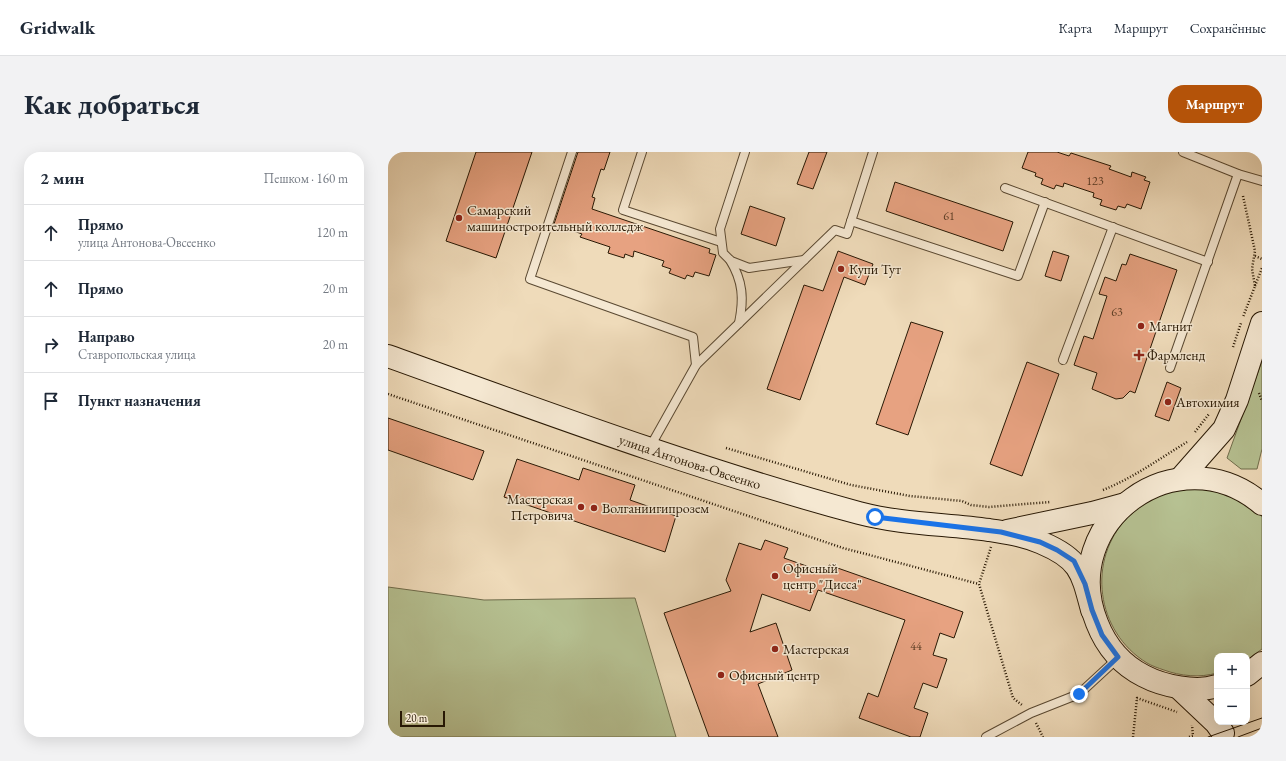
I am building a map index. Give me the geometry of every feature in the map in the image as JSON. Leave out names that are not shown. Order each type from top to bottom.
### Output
[{"type":"main road","points":[[1180,479],[1224,429],[1237,400],[1262,323]]},
{"type":"main road","name":"улица Антонова-Овсеенко","points":[[388,356],[649,450],[767,487],[875,517],[997,531],[1040,542],[1074,561],[1085,584],[1092,610]]},
{"type":"main road","points":[[1214,686],[1179,688],[1157,682],[1136,672],[1118,657],[1102,635],[1092,610],[1088,581],[1092,554],[1105,526],[1125,504],[1137,494],[1150,487],[1165,482],[1180,479],[1199,478],[1218,481],[1236,486],[1262,504]]},
{"type":"main road","name":"улица Антонова-Овсеенко","points":[[997,531],[1092,513],[1125,504]]},
{"type":"main road","points":[[1179,688],[1224,731]]},
{"type":"lane","points":[[572,152],[530,279],[693,337],[696,365]]},
{"type":"lane","points":[[642,152],[623,210],[721,242]]},
{"type":"lane","points":[[745,152],[720,228],[723,253],[731,261],[749,268],[804,260]]},
{"type":"lane","points":[[649,450],[696,365],[835,230],[847,234],[873,152]]},
{"type":"lane","points":[[1183,152],[1238,174],[1262,181]]},
{"type":"lane","points":[[1170,368],[1238,174]]},
{"type":"lane","points":[[1005,188],[1208,262]]},
{"type":"lane","points":[[851,221],[1018,276],[1045,202]]},
{"type":"lane","points":[[1063,360],[1113,227]]},
{"type":"lane","points":[[728,257],[740,278],[742,291],[742,305],[738,324]]},
{"type":"lane","points":[[986,737],[1031,713],[1079,694],[1118,657]]},
{"type":"path","points":[[1238,174],[1255,256],[1252,269],[1255,286]]},
{"type":"path","points":[[1255,256],[1262,260]]},
{"type":"path","points":[[1232,352],[1262,268]]},
{"type":"path","points":[[388,394],[843,548],[979,584]]},
{"type":"path","points":[[1096,492],[1118,484],[1156,463],[1187,442],[1209,415],[1212,408]]},
{"type":"path","points":[[726,448],[851,485],[910,496],[962,500],[971,505],[996,507],[1051,502]]},
{"type":"path","points":[[996,507],[997,531],[979,584],[1013,698],[1031,713],[1043,737]]},
{"type":"path","points":[[1134,737],[1137,698],[1184,714]]},
{"type":"path","points":[[1189,737],[1193,736],[1191,723]]},
{"type":"green space","points":[[1262,361],[1262,449],[1257,469],[1241,469],[1227,458]]},
{"type":"green space","points":[[1198,488],[1225,494],[1241,500],[1262,517],[1262,649],[1250,658],[1250,653],[1214,653],[1214,674],[1210,675],[1190,676],[1177,674],[1147,663],[1130,650],[1117,633],[1108,615],[1103,594],[1102,574],[1106,554],[1115,534],[1128,517],[1141,505],[1157,496],[1176,490]]},
{"type":"green space","points":[[388,587],[484,600],[635,598],[676,737],[388,737]]},
{"type":"building","points":[[476,152],[532,152],[496,258],[446,241]]},
{"type":"building","points":[[578,152],[610,152],[604,170],[601,169],[592,197],[595,198],[592,209],[710,249],[709,253],[716,255],[709,276],[695,272],[693,277],[687,275],[685,279],[669,273],[671,269],[662,266],[664,261],[634,251],[633,257],[625,254],[624,258],[608,253],[610,247],[580,237],[582,234],[554,224]]},
{"type":"building","points":[[809,152],[827,152],[813,189],[797,184]]},
{"type":"building","points":[[1028,152],[1057,152],[1069,156],[1071,153],[1111,166],[1109,169],[1131,177],[1132,172],[1146,177],[1144,180],[1150,182],[1141,209],[1127,204],[1125,208],[1118,206],[1116,210],[1100,205],[1102,200],[1093,197],[1094,193],[1064,183],[1063,187],[1056,185],[1054,189],[1041,184],[1043,179],[1035,176],[1036,173],[1022,168]]},
{"type":"building","points":[[895,182],[1013,222],[1003,251],[886,211]]},
{"type":"building","points":[[750,206],[785,218],[776,246],[741,234]]},
{"type":"building","points":[[838,251],[873,264],[865,285],[844,277],[800,400],[767,389],[804,285],[823,291]]},
{"type":"building","points":[[1053,251],[1069,256],[1061,281],[1045,276]]},
{"type":"building","points":[[1130,254],[1177,270],[1135,393],[1130,391],[1123,398],[1116,399],[1092,389],[1097,373],[1074,365],[1084,336],[1093,339],[1107,296],[1099,294],[1105,277],[1116,281],[1122,264],[1126,265]]},
{"type":"building","points":[[911,322],[943,332],[908,435],[876,424]]},
{"type":"building","points":[[1027,362],[1059,374],[1022,476],[990,464]]},
{"type":"building","name":"Автохимия","points":[[1167,382],[1181,388],[1169,421],[1155,416]]},
{"type":"building","points":[[388,418],[484,451],[473,480],[388,450]]},
{"type":"building","name":"Волганиигипрозем","points":[[517,459],[579,480],[583,468],[635,485],[630,500],[676,516],[665,552],[504,497]]},
{"type":"building","points":[[765,540],[788,548],[784,558],[826,573],[829,565],[963,612],[954,638],[940,633],[933,655],[947,659],[937,688],[923,683],[914,708],[928,713],[920,737],[911,737],[859,718],[868,693],[878,697],[905,620],[818,590],[810,611],[762,594],[750,632],[776,623],[792,670],[758,684],[778,737],[709,737],[664,613],[731,591],[726,580],[739,543],[761,550]]},
{"type":"tram line","points":[[1208,737],[1262,718]]},
{"type":"tram line","points":[[1238,737],[1262,728]]},
{"type":"place","name":"Самарский машиностроительный колледж","points":[[459,218]]},
{"type":"place","name":"Купи Тут","points":[[841,269]]},
{"type":"place","name":"Магнит","points":[[1141,326]]},
{"type":"place","name":"Фармленд","points":[[1139,355]]},
{"type":"place","name":"Автохимия","points":[[1168,402]]},
{"type":"place","name":"Мастерская Петровича","points":[[581,507]]},
{"type":"place","name":"Волганиигипрозем","points":[[594,508]]},
{"type":"place","name":"Офисный центр \"Дисса\"","points":[[775,576]]},
{"type":"place","name":"Мастерская","points":[[775,649]]},
{"type":"place","name":"Офисный центр","points":[[721,675]]},
{"type":"route","points":[[875,517],[976,528],[1023,536],[1057,550],[1074,561],[1085,584],[1092,610],[1102,635],[1118,657],[1079,694]]}]
